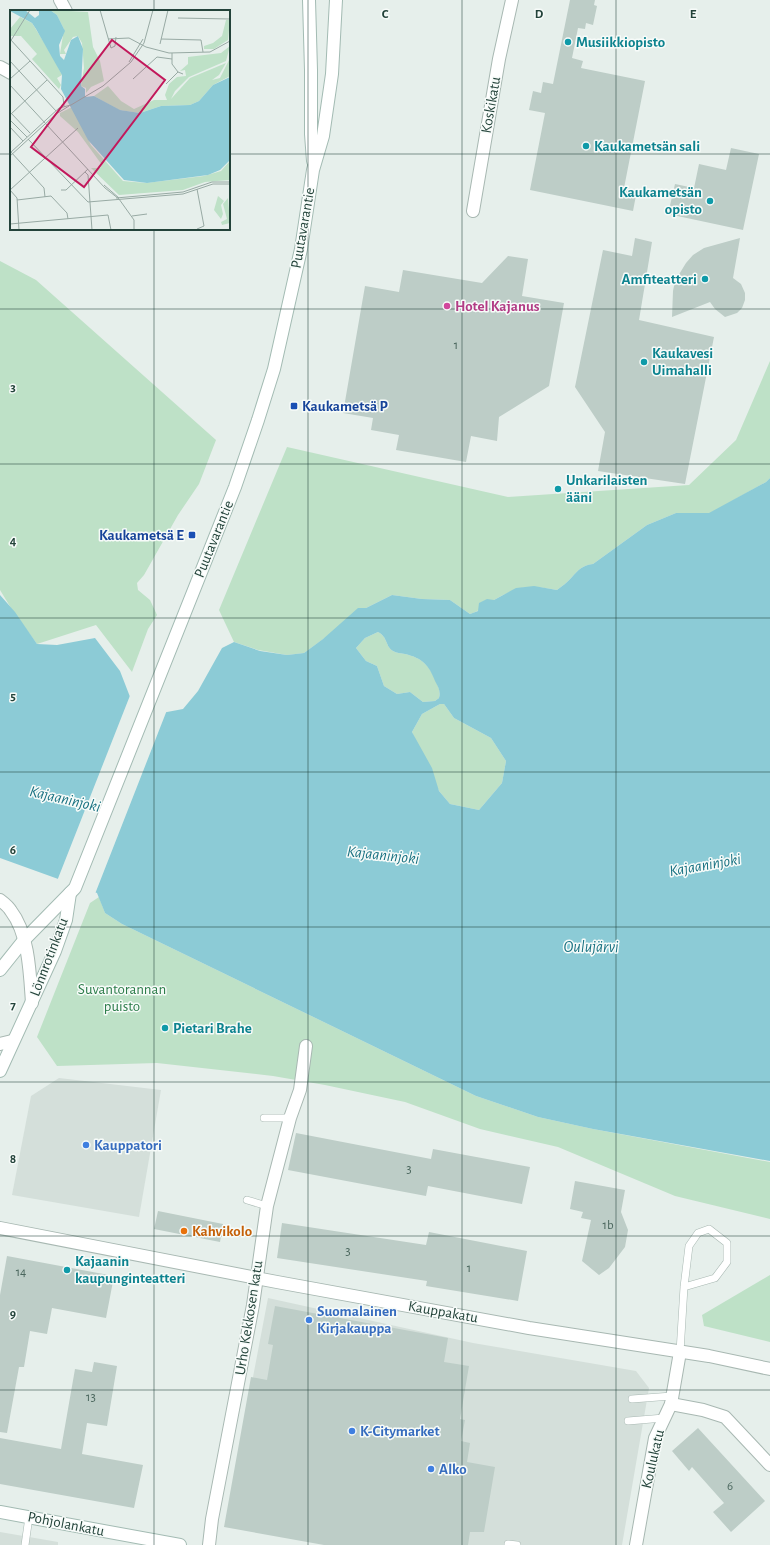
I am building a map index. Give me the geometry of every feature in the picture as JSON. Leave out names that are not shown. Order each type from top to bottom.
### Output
[{"type":"street","points":[[60,0],[65,10]]},
{"type":"street","name":"Puutavarantie","points":[[309,0],[313,170]]},
{"type":"street","name":"Puutavarantie","points":[[73,890],[235,487],[274,369],[301,249],[313,170],[323,136],[332,74],[336,0]]},
{"type":"street","name":"Koskikatu","points":[[473,211],[499,58],[512,0]]},
{"type":"street","points":[[0,67],[10,72]]},
{"type":"street","name":"Lönnrotinkatu","points":[[0,970],[24,940],[73,890]]},
{"type":"street","name":"Lönnrotinkatu","points":[[0,1071],[12,1041],[32,1003],[55,951],[66,920],[73,890]]},
{"type":"street","points":[[0,900],[12,910],[24,940],[29,965],[32,1003]]},
{"type":"street","points":[[0,1044],[12,1041]]},
{"type":"street","name":"Urho Kekkosen katu","points":[[209,1545],[212,1519],[253,1305],[267,1206],[290,1118],[300,1090],[306,1046]]},
{"type":"street","name":"Kauppakatu","points":[[0,1228],[256,1278],[529,1328],[709,1356],[770,1368]]},
{"type":"street","name":"Koulukatu","points":[[636,1545],[655,1438],[671,1400],[680,1352]]},
{"type":"street","points":[[671,1400],[725,1417],[770,1465]]},
{"type":"street","name":"Pohjolankatu","points":[[0,1512],[180,1545]]},
{"type":"lane","points":[[264,1118],[290,1118]]},
{"type":"lane","points":[[247,1200],[267,1206]]},
{"type":"lane","points":[[680,1352],[684,1287],[689,1246],[698,1233],[709,1229],[727,1243],[727,1262],[715,1278],[684,1287]]},
{"type":"lane","points":[[632,1400],[671,1400]]},
{"type":"lane","points":[[628,1421],[664,1418]]},
{"type":"lane","points":[[25,1545],[29,1517]]},
{"type":"lane","points":[[508,1544],[517,1545]]},
{"type":"shaded area","name":"Kauppatori","points":[[59,1078],[161,1090],[139,1217],[12,1195],[31,1096]]},
{"type":"shaded area","points":[[268,1298],[473,1343],[636,1371],[649,1388],[622,1545],[341,1545],[226,1519]]},
{"type":"shaded area","points":[[0,1532],[58,1542],[58,1545],[0,1545]]},
{"type":"green space","points":[[0,261],[36,280],[216,440],[199,484],[178,515],[144,575],[137,583],[138,590],[150,600],[157,615],[148,629],[132,672],[96,625],[37,644],[0,590]]},
{"type":"green space","points":[[770,361],[770,478],[766,482],[709,514],[676,513],[647,525],[593,564],[586,565],[581,568],[569,581],[557,590],[539,587],[518,589],[503,595],[474,613],[470,614],[450,600],[422,599],[392,595],[366,608],[304,653],[287,655],[258,650],[234,642],[219,610],[287,447],[508,497],[689,485],[736,440]]},
{"type":"green space","points":[[378,632],[383,636],[390,649],[397,653],[416,658],[428,666],[438,687],[440,693],[439,698],[435,701],[423,702],[410,692],[397,694],[384,686],[377,666],[366,661],[356,648],[365,638]]},
{"type":"green space","points":[[440,704],[444,704],[454,718],[491,738],[506,761],[502,783],[479,810],[450,804],[439,791],[412,732],[422,714]]},
{"type":"green space","name":"Suvantorannan puisto","points":[[99,897],[105,913],[122,924],[476,1096],[538,1117],[593,1129],[770,1162],[770,1219],[675,1196],[558,1147],[480,1129],[405,1102],[325,1085],[273,1076],[157,1063],[57,1066],[37,1037],[90,903]]},
{"type":"green space","points":[[770,1275],[770,1342],[704,1326],[702,1315]]},
{"type":"water","name":"Oulujärvi","points":[[770,478],[770,1161],[593,1129],[538,1117],[476,1096],[122,924],[105,913],[97,893],[0,858],[0,595],[15,612],[37,644],[57,645],[95,638],[120,671],[132,702],[151,715],[183,709],[198,691],[222,648],[234,642],[260,651],[287,655],[304,653],[323,639],[358,608],[366,608],[392,595],[422,599],[450,600],[470,614],[478,611],[479,603],[487,599],[494,600],[516,588],[534,586],[557,590],[569,581],[581,568],[586,565],[593,564],[647,525],[676,513],[709,513],[766,482]],"holes":[[[378,632],[383,636],[390,649],[397,653],[416,658],[427,666],[439,689],[439,698],[435,701],[423,702],[410,692],[397,694],[384,686],[377,666],[366,661],[356,648],[365,638]],[[440,704],[444,704],[454,718],[491,738],[506,761],[502,783],[479,810],[450,804],[439,791],[432,768],[412,732],[422,714]]]},
{"type":"pier","points":[[131,693],[134,701],[152,713],[167,710],[95,894],[57,881]]},
{"type":"building","name":"Kaukametsän sali","points":[[570,0],[595,0],[594,5],[597,6],[593,25],[586,23],[585,29],[578,28],[572,58],[583,61],[581,68],[645,81],[624,188],[637,190],[633,211],[530,190],[545,113],[529,110],[533,91],[541,93],[543,82],[553,84]]},
{"type":"building","name":"Kaukametsän opisto","points":[[731,148],[759,154],[743,230],[668,214],[675,184],[694,188],[699,164],[726,170]]},
{"type":"building","name":"Kaukavesi Uimahalli","points":[[635,238],[652,242],[639,320],[714,337],[685,484],[598,471],[605,432],[575,387],[603,250],[632,256]]},
{"type":"building","name":"Amfiteatteri","points":[[740,238],[733,278],[741,284],[745,293],[745,300],[742,308],[737,313],[725,317],[715,309],[710,302],[672,317],[675,281],[686,263],[693,255],[704,248]]},
{"type":"building","points":[[508,256],[528,259],[522,296],[564,303],[549,386],[499,417],[497,441],[471,436],[466,462],[396,450],[399,435],[371,430],[373,418],[343,413],[365,286],[399,292],[403,270],[482,283]]},
{"type":"building","points":[[296,1133],[431,1159],[433,1149],[530,1167],[522,1204],[428,1186],[426,1196],[288,1170]]},
{"type":"building","points":[[575,1181],[625,1190],[621,1212],[628,1230],[625,1247],[609,1268],[599,1275],[582,1261],[591,1220],[581,1218],[583,1212],[570,1209]]},
{"type":"building","points":[[158,1211],[223,1224],[220,1242],[154,1229]]},
{"type":"building","points":[[282,1223],[426,1245],[429,1232],[527,1251],[518,1301],[426,1286],[427,1281],[277,1258]]},
{"type":"building","points":[[7,1256],[114,1276],[106,1318],[52,1308],[47,1334],[30,1331],[24,1367],[19,1367],[7,1433],[0,1432],[0,1295]]},
{"type":"building","name":"K-Citymarket","points":[[275,1306],[448,1338],[444,1362],[469,1366],[460,1419],[465,1420],[461,1441],[470,1443],[467,1462],[495,1467],[484,1532],[470,1532],[468,1545],[324,1545],[224,1527],[251,1377],[267,1380],[273,1345],[268,1344]]},
{"type":"building","points":[[94,1362],[117,1366],[107,1426],[87,1423],[82,1454],[143,1465],[134,1508],[0,1484],[0,1438],[61,1449],[75,1369],[92,1372]]},
{"type":"building","points":[[698,1428],[765,1501],[731,1532],[713,1512],[724,1503],[692,1467],[689,1471],[672,1451]]},
{"type":"place","name":"Musiikkiopisto","points":[[568,42]]},
{"type":"place","name":"Kaukametsän sali","points":[[586,146]]},
{"type":"place","name":"Kaukametsän opisto","points":[[710,201]]},
{"type":"place","name":"Amfiteatteri","points":[[705,279]]},
{"type":"place","name":"Hotel Kajanus","points":[[447,306]]},
{"type":"place","name":"Kaukavesi Uimahalli","points":[[644,362]]},
{"type":"place","name":"Kaukametsä P","points":[[294,406]]},
{"type":"place","name":"Unkarilaisten ääni","points":[[558,489]]},
{"type":"place","name":"Kaukametsä E","points":[[192,535]]},
{"type":"place","name":"Pietari Brahe","points":[[165,1028]]},
{"type":"place","name":"Kauppatori","points":[[86,1145]]},
{"type":"place","name":"Kahvikolo","points":[[184,1231]]},
{"type":"place","name":"Kajaanin kaupunginteatteri","points":[[67,1270]]},
{"type":"place","name":"Suomalainen Kirjakauppa","points":[[309,1320]]},
{"type":"place","name":"K-Citymarket","points":[[352,1431]]},
{"type":"place","name":"Alko","points":[[431,1469]]},
{"type":"water label","name":"Kajaaninjoki","points":[[65,799]]},
{"type":"water label","name":"Kajaaninjoki","points":[[383,855]]},
{"type":"water label","name":"Kajaaninjoki","points":[[705,865]]}]
